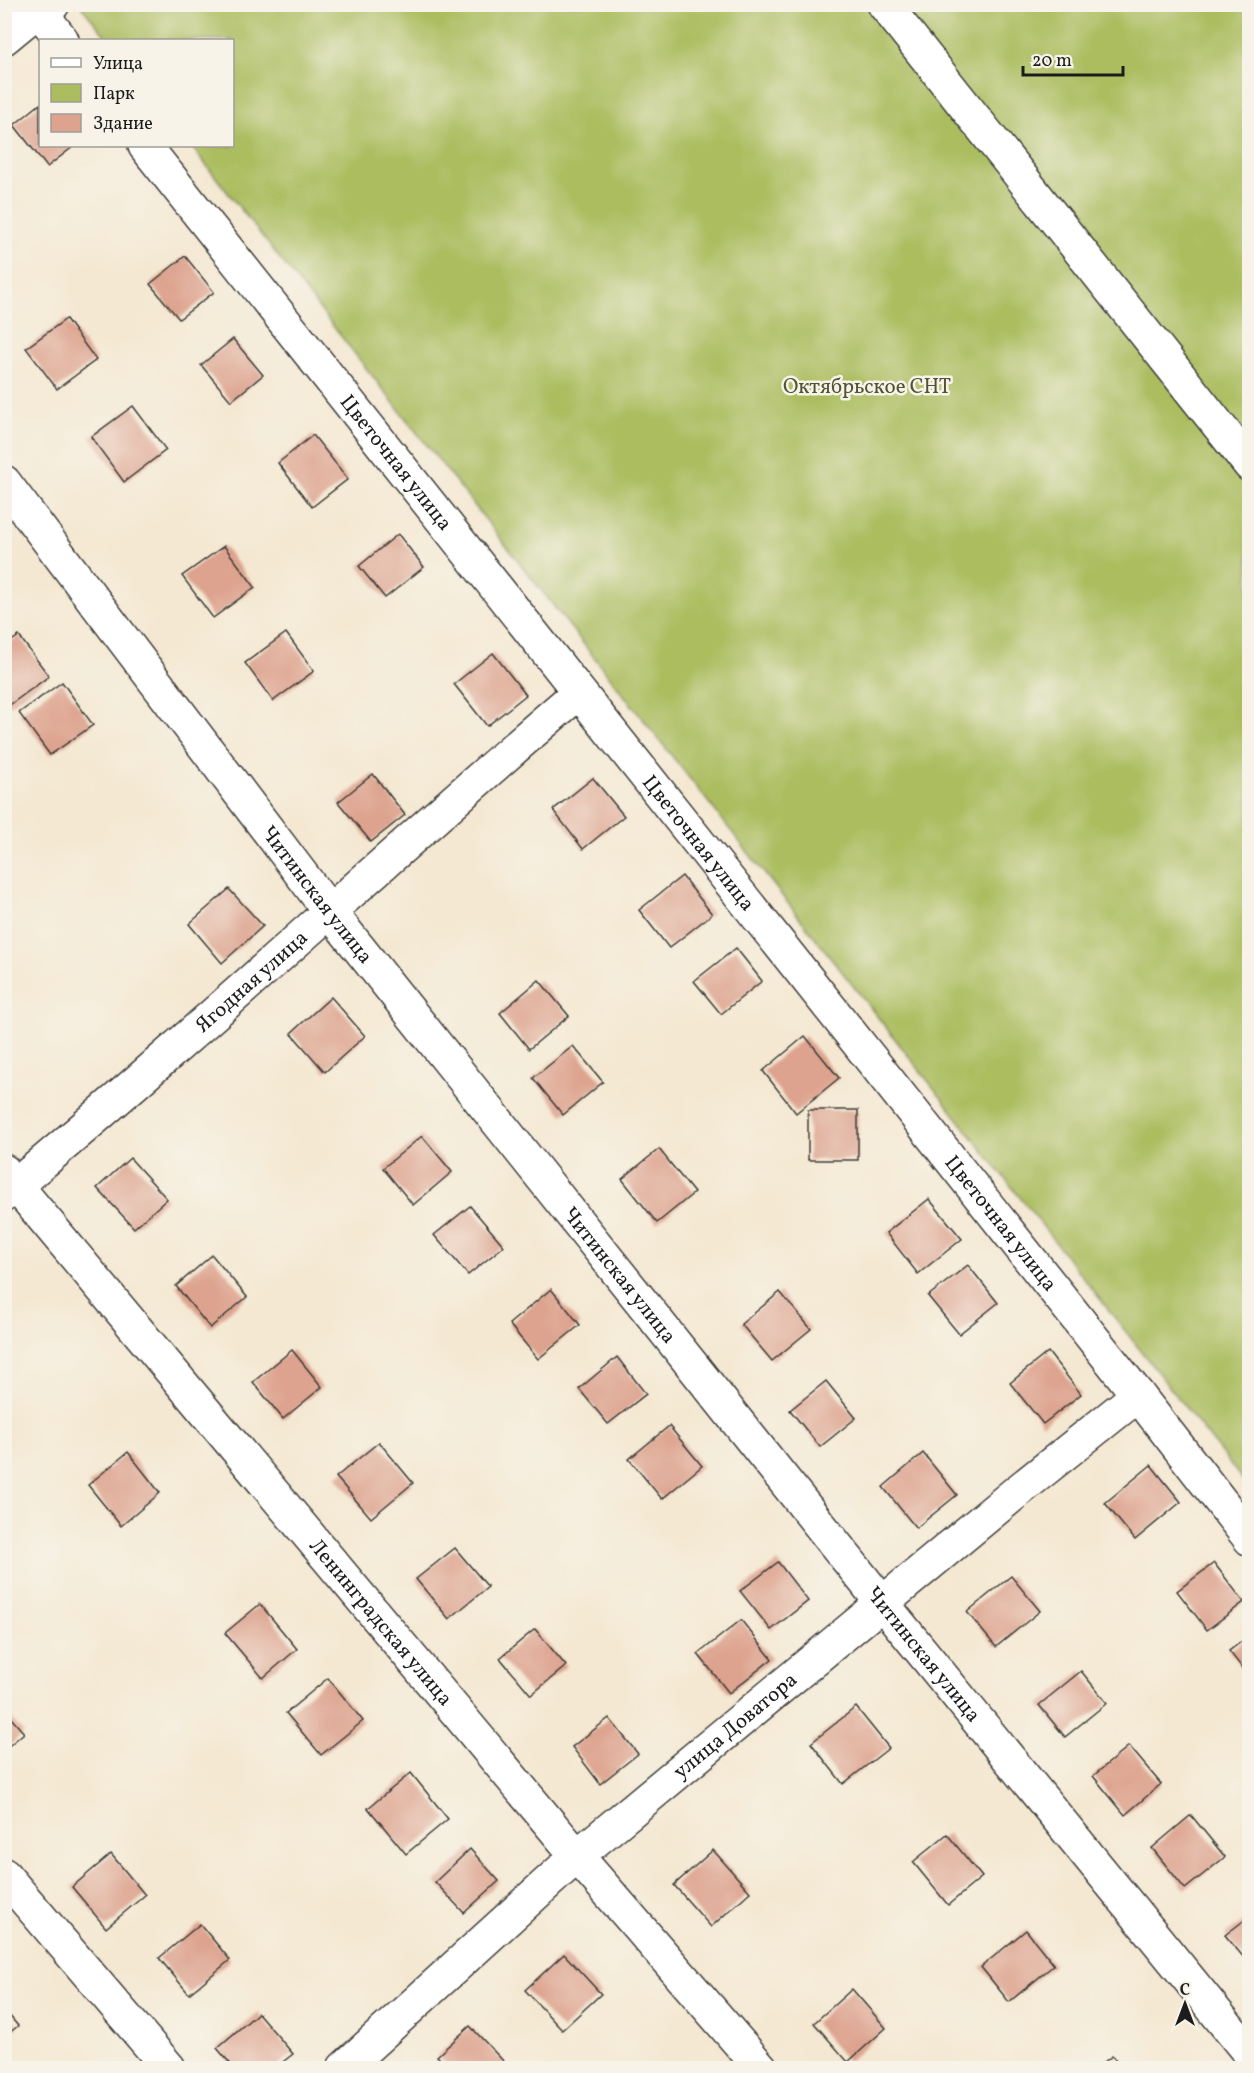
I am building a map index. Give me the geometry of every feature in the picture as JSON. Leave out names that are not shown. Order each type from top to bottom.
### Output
[{"type":"street","points":[[884,4],[1250,465]]},
{"type":"street","points":[[4,38],[42,6],[61,39]]},
{"type":"street","name":"Цветочная улица","points":[[146,147],[1250,1539]]},
{"type":"street","name":"Читинская улица","points":[[4,482],[330,912],[883,1604],[1250,2054]]},
{"type":"street","name":"Ягодная улица","points":[[8,1184],[330,912],[450,802],[578,693]]},
{"type":"street","name":"Ленинградская улица","points":[[8,1184],[577,1856],[761,2068]]},
{"type":"street","name":"улица Доватора","points":[[344,2068],[577,1856],[1138,1395]]},
{"type":"street","points":[[4,1875],[169,2068]]},
{"type":"green space","name":"Октябрьское СНТ","points":[[80,5],[1249,5],[1249,1488],[192,147],[234,147],[234,39],[108,39]]},
{"type":"building","points":[[39,105],[39,147],[73,147],[47,167],[14,125]]},
{"type":"building","points":[[185,256],[214,292],[179,319],[150,284]]},
{"type":"building","points":[[66,319],[96,360],[57,389],[26,348]]},
{"type":"building","points":[[233,339],[263,375],[231,401],[201,365]]},
{"type":"building","points":[[133,406],[166,450],[124,482],[91,437]]},
{"type":"building","points":[[313,435],[348,479],[312,507],[278,463]]},
{"type":"building","points":[[398,534],[424,567],[385,598],[359,566]]},
{"type":"building","points":[[224,546],[255,587],[213,618],[182,576]]},
{"type":"building","points":[[286,633],[314,671],[273,701],[245,663]]},
{"type":"building","points":[[19,636],[49,676],[7,707],[4,703],[4,646]]},
{"type":"building","points":[[493,653],[526,695],[487,726],[454,684]]},
{"type":"building","points":[[62,682],[93,725],[50,755],[19,713]]},
{"type":"building","points":[[373,774],[405,815],[371,842],[338,802]]},
{"type":"building","points":[[593,778],[624,816],[583,849],[553,810]]},
{"type":"building","points":[[682,876],[712,914],[669,948],[639,910]]},
{"type":"building","points":[[229,889],[263,926],[222,963],[189,924]]},
{"type":"building","points":[[736,948],[762,981],[721,1014],[694,981]]},
{"type":"building","points":[[539,980],[569,1016],[529,1049],[500,1013]]},
{"type":"building","points":[[331,997],[365,1036],[325,1072],[291,1033]]},
{"type":"building","points":[[805,1036],[839,1078],[796,1113],[763,1071]]},
{"type":"building","points":[[573,1046],[603,1082],[563,1115],[533,1078]]},
{"type":"building","points":[[808,1110],[858,1110],[858,1160],[808,1160]]},
{"type":"building","points":[[422,1136],[452,1172],[413,1205],[383,1168]]},
{"type":"building","points":[[659,1149],[694,1193],[657,1223],[622,1179]]},
{"type":"building","points":[[130,1158],[167,1199],[134,1228],[97,1188]]},
{"type":"building","points":[[929,1199],[962,1239],[918,1274],[886,1233]]},
{"type":"building","points":[[470,1206],[504,1246],[468,1275],[434,1235]]},
{"type":"building","points":[[212,1255],[247,1297],[210,1328],[176,1286]]},
{"type":"building","points":[[968,1265],[998,1303],[959,1334],[928,1296]]},
{"type":"building","points":[[551,1289],[580,1325],[538,1359],[509,1324]]},
{"type":"building","points":[[780,1292],[811,1329],[772,1361],[741,1324]]},
{"type":"building","points":[[292,1350],[322,1387],[283,1419],[253,1382]]},
{"type":"building","points":[[1048,1352],[1081,1394],[1043,1424],[1010,1383]]},
{"type":"building","points":[[617,1357],[646,1394],[608,1424],[579,1389]]},
{"type":"building","points":[[826,1381],[856,1418],[820,1447],[790,1410]]},
{"type":"building","points":[[669,1426],[702,1466],[662,1499],[629,1459]]},
{"type":"building","points":[[379,1442],[413,1483],[371,1518],[336,1477]]},
{"type":"building","points":[[128,1452],[160,1493],[121,1526],[88,1485]]},
{"type":"building","points":[[923,1453],[957,1495],[916,1528],[883,1487]]},
{"type":"building","points":[[1151,1465],[1181,1502],[1135,1540],[1105,1503]]},
{"type":"building","points":[[455,1548],[488,1587],[449,1619],[416,1579]]},
{"type":"building","points":[[778,1562],[808,1601],[771,1630],[740,1591]]},
{"type":"building","points":[[1214,1563],[1244,1602],[1207,1630],[1177,1591]]},
{"type":"building","points":[[1011,1576],[1040,1611],[996,1647],[967,1612]]},
{"type":"building","points":[[260,1604],[297,1649],[263,1678],[225,1633]]},
{"type":"building","points":[[741,1620],[772,1659],[729,1693],[698,1654]]},
{"type":"building","points":[[535,1629],[566,1666],[531,1695],[500,1658]]},
{"type":"building","points":[[1250,1635],[1250,1678],[1229,1651]]},
{"type":"building","points":[[1081,1671],[1107,1703],[1065,1737],[1039,1705]]},
{"type":"building","points":[[328,1678],[363,1721],[321,1755],[286,1713]]},
{"type":"building","points":[[856,1707],[889,1748],[843,1784],[811,1743]]},
{"type":"building","points":[[4,1710],[24,1733],[4,1750]]},
{"type":"building","points":[[609,1718],[638,1754],[600,1784],[572,1747]]},
{"type":"building","points":[[1129,1746],[1161,1784],[1125,1815],[1093,1776]]},
{"type":"building","points":[[411,1773],[448,1819],[406,1854],[368,1808]]},
{"type":"building","points":[[1191,1815],[1225,1857],[1185,1889],[1152,1848]]},
{"type":"building","points":[[947,1834],[982,1877],[948,1905],[913,1862]]},
{"type":"building","points":[[470,1849],[499,1881],[464,1913],[435,1882]]},
{"type":"building","points":[[713,1850],[750,1892],[711,1927],[674,1885]]},
{"type":"building","points":[[111,1854],[145,1895],[106,1928],[72,1887]]},
{"type":"building","points":[[1250,1916],[1250,1965],[1225,1935]]},
{"type":"building","points":[[200,1924],[230,1960],[189,1994],[159,1958]]},
{"type":"building","points":[[1026,1930],[1054,1965],[1009,2002],[981,1967]]},
{"type":"building","points":[[564,1954],[601,1994],[562,2030],[525,1990]]},
{"type":"building","points":[[852,1989],[886,2028],[848,2062],[814,2023]]},
{"type":"building","points":[[4,2009],[18,2026],[4,2037]]},
{"type":"building","points":[[258,2013],[293,2054],[275,2068],[234,2068],[217,2048]]},
{"type":"building","points":[[470,2026],[507,2065],[504,2068],[449,2068],[437,2056]]},
{"type":"building","points":[[1112,2056],[1122,2068],[1096,2068]]}]
